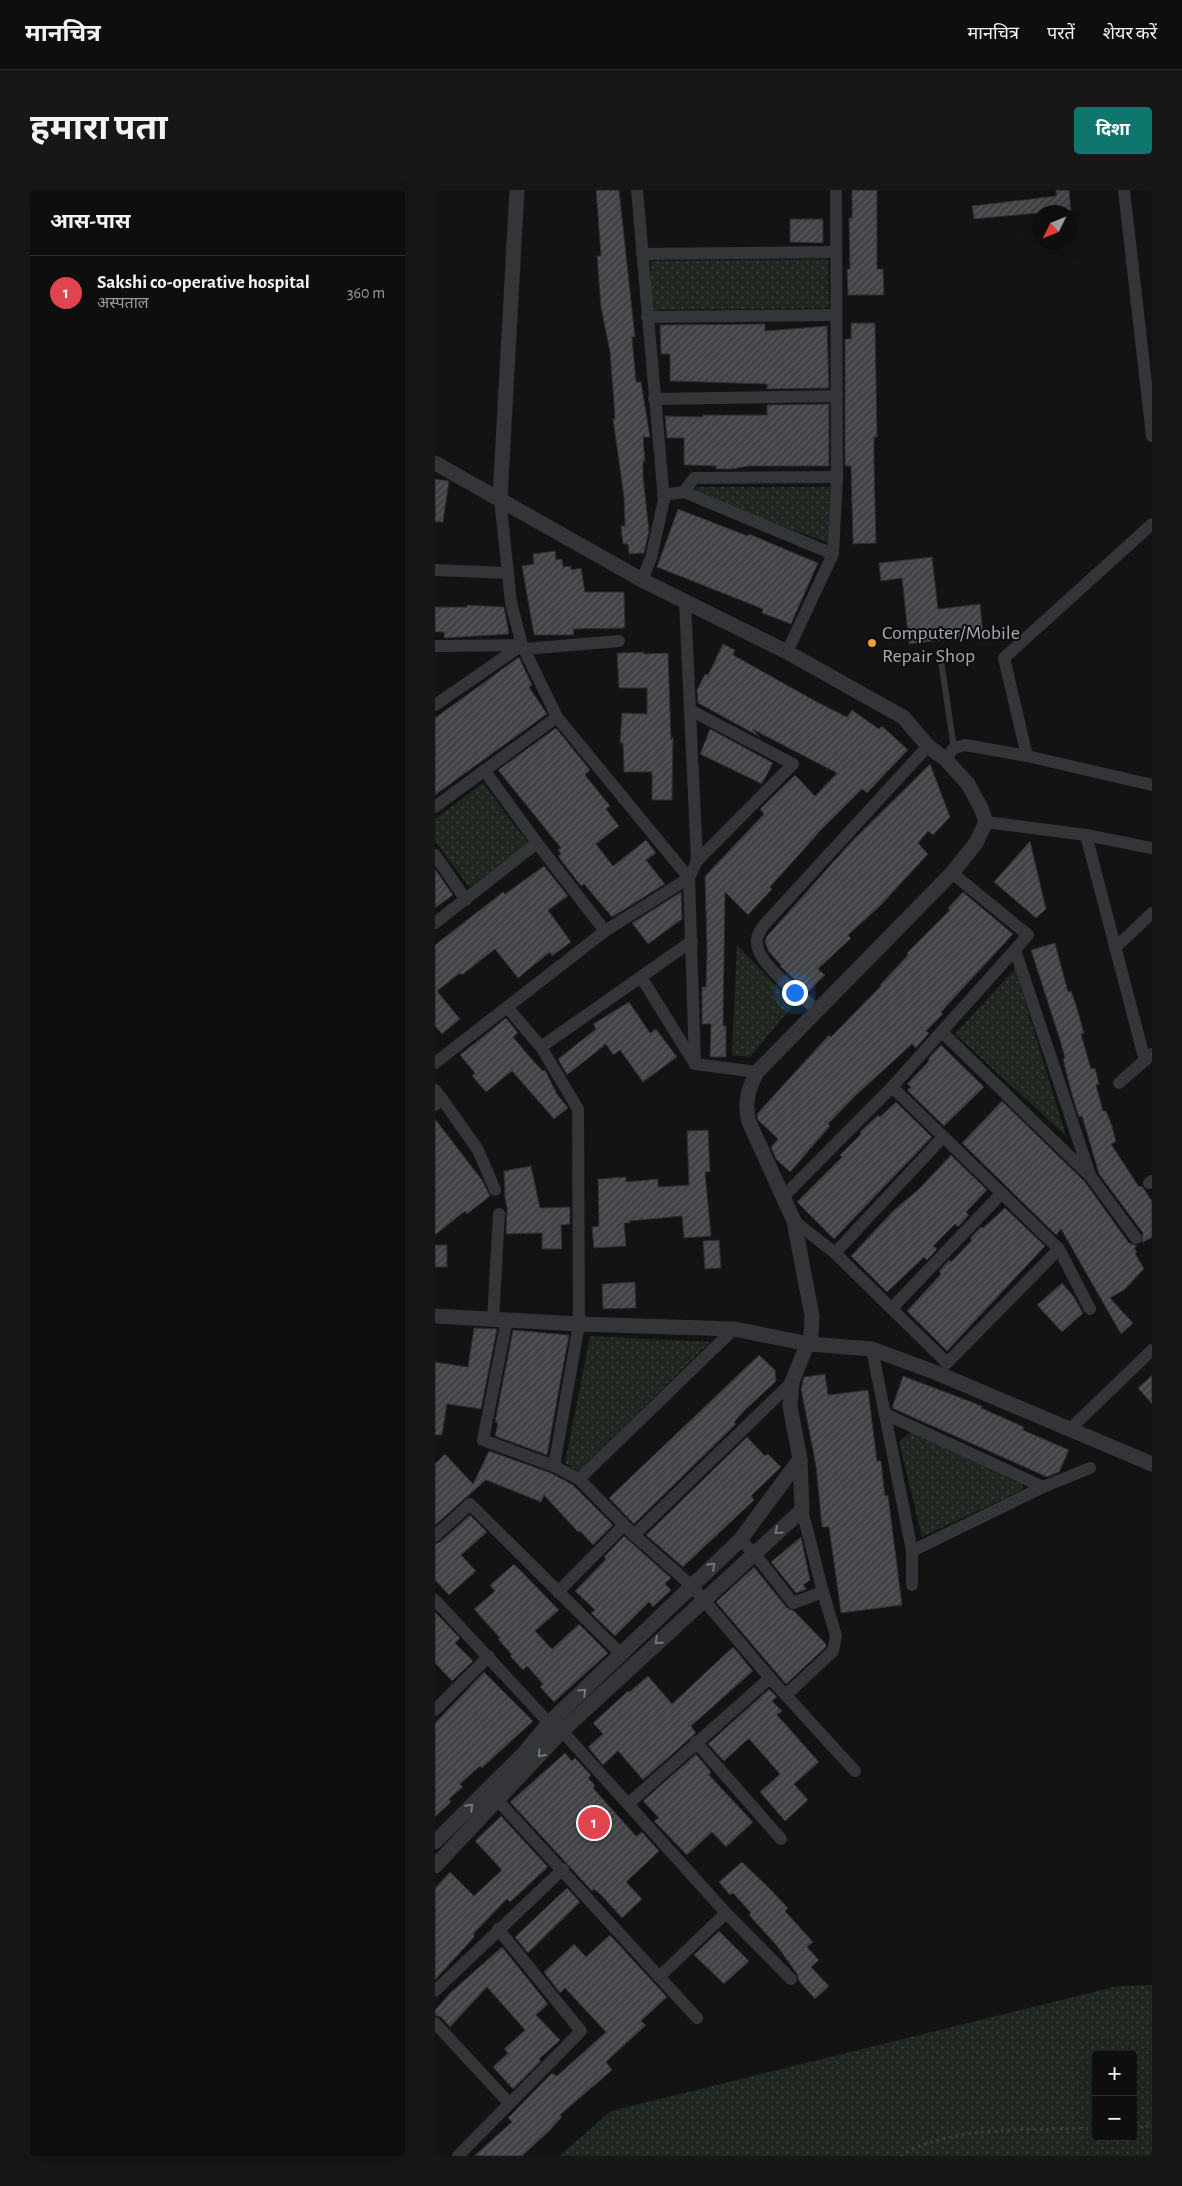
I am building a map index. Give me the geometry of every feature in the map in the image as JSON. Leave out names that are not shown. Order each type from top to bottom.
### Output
[{"type":"street","points":[[517,190],[500,498],[511,604],[523,647],[557,717],[689,878]]},
{"type":"street","points":[[637,190],[663,494],[651,558],[642,580]]},
{"type":"street","points":[[787,652],[833,554],[837,477],[836,190]]},
{"type":"street","points":[[1124,190],[1152,436]]},
{"type":"street","points":[[642,254],[835,252]]},
{"type":"street","points":[[647,317],[836,316]]},
{"type":"street","points":[[654,399],[837,396]]},
{"type":"street","points":[[435,463],[500,498],[642,580],[787,652],[903,717],[928,746],[949,754],[968,784],[986,822],[976,843],[952,872],[757,1072],[751,1085],[745,1109],[794,1221],[812,1316],[809,1344],[799,1362],[792,1382],[790,1406],[800,1458],[802,1510],[836,1636],[833,1651],[786,1695]]},
{"type":"street","points":[[684,492],[694,478],[837,477]]},
{"type":"street","points":[[663,494],[684,492],[833,554]]},
{"type":"street","points":[[1027,756],[1004,658],[1152,524]]},
{"type":"street","points":[[435,570],[508,573]]},
{"type":"street","points":[[685,602],[697,860]]},
{"type":"street","points":[[435,646],[523,647],[619,641]]},
{"type":"street","points":[[435,704],[523,647]]},
{"type":"street","points":[[690,710],[793,764],[697,860],[689,878],[695,1064]]},
{"type":"street","points":[[435,807],[557,717]]},
{"type":"street","points":[[949,754],[965,745],[1027,756],[1152,786]]},
{"type":"street","points":[[817,1010],[762,960],[756,945],[757,935],[770,918],[928,746]]},
{"type":"street","points":[[484,770],[605,931]]},
{"type":"street","points":[[986,822],[1086,836],[1152,848]]},
{"type":"street","points":[[1086,836],[1115,948],[1148,1057],[1119,1083]]},
{"type":"street","points":[[435,923],[537,843]]},
{"type":"street","points":[[435,855],[465,900]]},
{"type":"street","points":[[784,1196],[943,1033],[1028,935],[952,872]]},
{"type":"street","points":[[435,1063],[605,931],[689,878]]},
{"type":"street","points":[[1115,948],[1152,914]]},
{"type":"street","points":[[541,1048],[692,941]]},
{"type":"street","points":[[1015,950],[1091,1177]]},
{"type":"street","points":[[641,977],[695,1064]]},
{"type":"street","points":[[507,1007],[541,1048],[578,1109],[579,1324],[554,1466]]},
{"type":"street","points":[[943,1033],[1091,1177],[1136,1238]]},
{"type":"street","points":[[695,1064],[757,1072]]},
{"type":"street","points":[[892,1087],[1059,1249],[1090,1309]]},
{"type":"street","points":[[437,1098],[478,1150],[495,1190]]},
{"type":"street","points":[[835,1253],[943,1137]]},
{"type":"street","points":[[891,1308],[1001,1193]]},
{"type":"street","points":[[499,1214],[500,1320],[483,1440],[554,1466],[579,1479],[634,1535],[691,1585],[770,1678],[855,1771]]},
{"type":"street","points":[[794,1221],[835,1253],[891,1308],[942,1368]]},
{"type":"street","points":[[942,1368],[1059,1249]]},
{"type":"street","points":[[435,1316],[579,1324],[734,1329],[809,1344],[873,1349],[942,1368],[1069,1430],[1152,1464]]},
{"type":"street","points":[[579,1479],[734,1329]]},
{"type":"street","points":[[873,1349],[912,1551],[912,1585]]},
{"type":"street","points":[[1069,1430],[1152,1350]]},
{"type":"street","points":[[634,1535],[792,1382]]},
{"type":"street","points":[[885,1414],[1043,1487]]},
{"type":"street","points":[[435,1866],[493,1795],[622,1655],[691,1585],[740,1540],[800,1458]]},
{"type":"street","points":[[912,1551],[1043,1487],[1090,1468]]},
{"type":"street","points":[[435,1536],[470,1504],[622,1655]]},
{"type":"street","points":[[556,1727],[802,1510]]},
{"type":"street","points":[[558,1592],[625,1525]]},
{"type":"street","points":[[740,1540],[754,1553],[793,1603],[823,1592]]},
{"type":"street","points":[[435,1600],[628,1804],[726,1913],[791,1979]]},
{"type":"street","points":[[435,1710],[489,1656]]},
{"type":"street","points":[[628,1804],[770,1678]]},
{"type":"street","points":[[696,1742],[781,1839]]},
{"type":"street","points":[[435,1842],[493,1795]]},
{"type":"street","points":[[493,1795],[563,1869],[697,2018]]},
{"type":"street","points":[[435,1991],[563,1869]]},
{"type":"street","points":[[659,1977],[726,1913]]},
{"type":"street","points":[[458,2156],[581,2031],[498,1929]]},
{"type":"street","points":[[435,2023],[509,2103]]},
{"type":"lane","points":[[941,661],[949,754]]},
{"type":"path","points":[[1137,2127],[1152,2126]]},
{"type":"path","points":[[901,2156],[913,2148],[952,2136],[1092,2128]]},
{"type":"shaded area","points":[[828,259],[829,308],[651,310],[651,261]]},
{"type":"shaded area","points":[[696,487],[830,487],[827,542],[694,496]]},
{"type":"shaded area","points":[[483,783],[528,843],[469,887],[435,841],[435,819]]},
{"type":"shaded area","points":[[737,945],[794,1004],[750,1057],[732,1055]]},
{"type":"shaded area","points":[[1015,969],[1066,1136],[955,1034]]},
{"type":"shaded area","points":[[590,1336],[710,1342],[578,1471],[565,1463]]},
{"type":"shaded area","points":[[911,1432],[1023,1485],[1022,1490],[922,1537],[899,1441]]},
{"type":"shaded area","points":[[1152,1985],[1152,2156],[559,2156],[611,2111],[1118,1986]]},
{"type":"building","points":[[596,190],[619,190],[635,337],[632,337],[636,382],[641,382],[650,437],[643,437],[645,461],[643,461],[643,477],[649,531],[644,553],[629,554],[628,544],[623,544],[621,526],[625,526],[624,497],[613,419],[615,419],[610,352],[601,307],[597,256],[601,256]]},
{"type":"building","points":[[852,190],[877,190],[877,269],[883,269],[884,295],[848,295],[847,269],[850,269],[849,218],[852,218]]},
{"type":"building","points":[[1056,190],[1069,190],[1070,205],[1032,205],[1032,214],[974,219],[972,206],[1056,196]]},
{"type":"building","points":[[790,219],[823,219],[823,243],[790,242]]},
{"type":"building","points":[[851,323],[875,323],[877,437],[874,437],[874,460],[876,543],[853,544],[851,466],[845,466],[845,339],[851,339]]},
{"type":"building","points":[[765,324],[765,331],[827,326],[829,388],[767,389],[767,384],[670,381],[670,354],[661,354],[660,325]]},
{"type":"building","points":[[829,404],[829,466],[748,466],[716,469],[716,466],[684,465],[684,438],[667,438],[665,416],[767,415],[767,405]]},
{"type":"building","points":[[435,479],[449,481],[443,522],[435,522]]},
{"type":"building","points":[[678,509],[748,536],[749,534],[818,563],[791,624],[762,613],[763,609],[657,567]]},
{"type":"building","points":[[555,551],[556,560],[562,559],[563,567],[571,566],[571,570],[581,568],[585,592],[624,592],[625,628],[573,629],[574,635],[534,635],[522,566],[534,564],[533,554]]},
{"type":"building","points":[[932,557],[938,609],[980,604],[983,635],[909,644],[902,578],[881,581],[879,563]]},
{"type":"building","points":[[467,605],[504,607],[509,634],[444,638],[444,632],[435,632],[435,607],[467,607]]},
{"type":"building","points":[[723,644],[735,650],[733,655],[817,702],[847,717],[852,710],[879,729],[882,726],[908,750],[867,793],[862,789],[821,830],[770,887],[772,889],[748,915],[725,892],[723,1026],[726,1026],[726,1057],[710,1057],[711,1024],[702,1024],[702,987],[706,987],[707,950],[705,876],[764,814],[760,809],[795,775],[815,796],[837,773],[752,729],[760,737],[698,703],[697,690],[705,674],[708,675]]},
{"type":"building","points":[[644,652],[644,654],[668,653],[671,740],[673,737],[672,800],[652,800],[652,772],[624,772],[623,743],[620,743],[622,713],[647,714],[647,688],[619,688],[617,653]]},
{"type":"building","points":[[519,657],[532,685],[529,687],[547,714],[435,795],[435,718]]},
{"type":"building","points":[[556,728],[590,770],[585,775],[610,806],[606,809],[619,826],[596,844],[613,866],[646,840],[656,853],[646,860],[665,884],[612,917],[584,884],[581,886],[558,856],[561,854],[558,850],[561,848],[498,770]]},
{"type":"building","points":[[710,729],[773,763],[762,784],[700,754]]},
{"type":"building","points":[[930,764],[950,817],[933,835],[928,831],[918,843],[928,854],[880,906],[848,935],[851,938],[818,969],[825,975],[808,992],[780,966],[769,952],[765,942],[767,936],[852,841]]},
{"type":"building","points":[[1030,841],[1046,909],[1036,918],[994,882]]},
{"type":"building","points":[[544,866],[568,896],[548,910],[571,942],[552,956],[550,952],[518,978],[495,949],[462,975],[460,973],[437,991],[460,1019],[442,1034],[435,1026],[435,945],[503,892],[505,894]]},
{"type":"building","points":[[435,869],[453,895],[435,908]]},
{"type":"building","points":[[681,892],[682,919],[648,944],[632,923]]},
{"type":"building","points":[[963,892],[1013,934],[941,1012],[943,1014],[926,1031],[929,1033],[916,1048],[912,1044],[854,1097],[828,1124],[830,1126],[790,1172],[776,1159],[771,1147],[778,1139],[758,1120],[757,1114],[829,1035],[831,1037],[881,986],[908,955],[907,953],[950,910],[948,908]]},
{"type":"building","points":[[1055,943],[1068,992],[1071,991],[1084,1033],[1081,1034],[1091,1069],[1095,1068],[1099,1084],[1096,1085],[1103,1111],[1106,1111],[1112,1126],[1116,1142],[1111,1144],[1139,1187],[1142,1186],[1152,1201],[1152,1237],[1142,1243],[1143,1233],[1099,1174],[1082,1116],[1079,1117],[1072,1095],[1060,1040],[1031,950]]},
{"type":"building","points":[[629,1002],[650,1033],[656,1029],[677,1057],[643,1082],[620,1050],[613,1055],[606,1044],[567,1075],[558,1059],[596,1029],[593,1024]]},
{"type":"building","points":[[506,1018],[518,1033],[513,1037],[535,1063],[543,1071],[545,1070],[557,1094],[568,1108],[554,1119],[512,1071],[486,1092],[472,1076],[475,1073],[460,1055]]},
{"type":"building","points":[[941,1045],[984,1087],[944,1126],[907,1090],[911,1087],[907,1084]]},
{"type":"building","points":[[1002,1101],[1085,1182],[1129,1243],[1137,1246],[1134,1248],[1137,1252],[1135,1253],[1144,1269],[1124,1290],[1110,1298],[1133,1323],[1121,1334],[1061,1229],[1056,1235],[962,1143]]},
{"type":"building","points":[[896,1102],[932,1137],[834,1239],[797,1202],[842,1157],[840,1155],[861,1134],[860,1132],[878,1115],[880,1117]]},
{"type":"building","points":[[435,1119],[482,1180],[490,1196],[467,1214],[465,1211],[435,1235]]},
{"type":"building","points":[[708,1130],[710,1172],[705,1172],[711,1236],[684,1238],[682,1216],[630,1221],[630,1223],[624,1223],[626,1246],[594,1248],[592,1227],[599,1226],[598,1179],[626,1177],[626,1182],[658,1179],[658,1187],[689,1185],[687,1131]]},
{"type":"building","points":[[951,1155],[987,1190],[966,1212],[969,1215],[958,1227],[955,1224],[933,1246],[937,1249],[927,1260],[924,1257],[887,1292],[851,1256],[894,1210],[919,1189]]},
{"type":"building","points":[[531,1166],[540,1208],[570,1207],[570,1224],[561,1225],[562,1249],[542,1249],[542,1233],[506,1234],[507,1211],[508,1214],[505,1198],[504,1171]]},
{"type":"building","points":[[1005,1208],[1045,1246],[947,1351],[907,1311],[941,1274],[939,1271],[949,1260],[951,1262],[972,1240],[970,1238],[981,1227],[983,1228]]},
{"type":"building","points":[[719,1240],[721,1268],[705,1269],[703,1241]]},
{"type":"building","points":[[435,1245],[447,1245],[447,1267],[435,1267]]},
{"type":"building","points":[[635,1282],[636,1308],[603,1309],[602,1284]]},
{"type":"building","points":[[1062,1283],[1074,1297],[1083,1313],[1062,1332],[1037,1305]]},
{"type":"building","points":[[474,1328],[497,1329],[481,1409],[447,1404],[442,1435],[435,1435],[435,1362],[468,1367]]},
{"type":"building","points":[[513,1330],[569,1335],[547,1455],[495,1436],[498,1423],[495,1422]]},
{"type":"building","points":[[759,1355],[775,1370],[776,1381],[745,1410],[734,1422],[736,1424],[634,1524],[609,1498]]},
{"type":"building","points":[[825,1374],[828,1395],[868,1390],[877,1461],[881,1461],[885,1496],[888,1495],[902,1605],[841,1613],[829,1527],[822,1527],[816,1466],[801,1389],[804,1377]]},
{"type":"building","points":[[1152,1375],[1152,1404],[1138,1388]]},
{"type":"building","points":[[903,1376],[982,1406],[981,1408],[1024,1427],[1023,1430],[1069,1450],[1059,1472],[1047,1477],[892,1408]]},
{"type":"building","points":[[747,1437],[765,1456],[768,1454],[781,1467],[751,1496],[754,1500],[683,1567],[646,1535]]},
{"type":"building","points":[[489,1451],[551,1473],[573,1485],[613,1525],[593,1545],[580,1531],[578,1532],[544,1495],[541,1502],[486,1480],[435,1525],[435,1464],[445,1454],[473,1484]]},
{"type":"building","points":[[470,1515],[487,1532],[461,1555],[476,1571],[449,1595],[435,1580],[435,1544],[440,1542]]},
{"type":"building","points":[[624,1536],[671,1578],[665,1584],[671,1590],[653,1607],[649,1602],[615,1636],[591,1613],[595,1610],[575,1591],[606,1559],[604,1557]]},
{"type":"building","points":[[801,1537],[810,1580],[803,1585],[807,1589],[796,1593],[771,1562]]},
{"type":"building","points":[[514,1564],[559,1610],[535,1631],[552,1649],[579,1624],[608,1653],[554,1702],[540,1687],[543,1684],[527,1666],[523,1670],[510,1656],[512,1655],[498,1639],[500,1638],[474,1609],[495,1591],[490,1585]]},
{"type":"building","points":[[754,1567],[787,1608],[794,1611],[826,1644],[826,1647],[786,1684],[716,1602]]},
{"type":"building","points":[[435,1612],[460,1638],[455,1643],[473,1661],[452,1681],[435,1663]]},
{"type":"building","points":[[733,1647],[753,1671],[691,1726],[696,1733],[643,1780],[618,1751],[603,1765],[588,1747],[603,1734],[593,1723],[628,1691],[648,1676],[672,1704]]},
{"type":"building","points":[[484,1672],[533,1721],[482,1768],[480,1766],[460,1784],[463,1787],[449,1799],[451,1802],[435,1817],[435,1723]]},
{"type":"building","points":[[769,1689],[777,1697],[772,1701],[782,1711],[777,1715],[819,1762],[794,1784],[808,1800],[785,1821],[760,1792],[780,1774],[750,1740],[748,1739],[724,1761],[708,1744]]},
{"type":"building","points":[[565,1753],[572,1761],[575,1758],[591,1775],[588,1778],[595,1785],[593,1788],[636,1836],[642,1832],[659,1851],[626,1882],[642,1899],[622,1918],[602,1896],[594,1889],[592,1891],[510,1802]]},
{"type":"building","points":[[696,1754],[711,1772],[709,1775],[753,1822],[726,1847],[712,1832],[687,1855],[654,1821],[659,1818],[643,1801]]},
{"type":"building","points":[[501,1816],[548,1867],[510,1902],[507,1899],[473,1934],[475,1936],[435,1980],[435,1888],[450,1872],[474,1896],[502,1870],[475,1841]]},
{"type":"building","points":[[742,1862],[788,1908],[785,1911],[813,1942],[807,1947],[819,1960],[811,1967],[829,1986],[815,1999],[799,1981],[797,1974],[777,1946],[749,1915],[751,1913],[733,1893],[730,1895],[719,1882]]},
{"type":"building","points":[[567,1888],[580,1902],[528,1953],[515,1937]]},
{"type":"building","points":[[719,1931],[749,1961],[724,1984],[694,1955]]},
{"type":"building","points":[[610,1935],[667,1997],[641,2021],[646,2025],[606,2062],[612,2070],[560,2115],[562,2117],[522,2156],[474,2156],[512,2122],[508,2118],[552,2073],[557,2076],[606,2032],[565,1988],[560,1993],[544,1972],[574,1944],[586,1957]]},
{"type":"building","points":[[502,1947],[548,2004],[536,2015],[560,2040],[539,2059],[541,2061],[513,2089],[493,2067],[508,2053],[504,2049],[525,2030],[487,1987],[450,2027],[441,2017],[435,2015],[435,2010],[450,1993]]},
{"type":"place","name":"Computer/Mobile Repair Shop","points":[[872,643]]},
{"type":"place","name":"Sakshi co-operative hospital","points":[[594,1823]]}]
